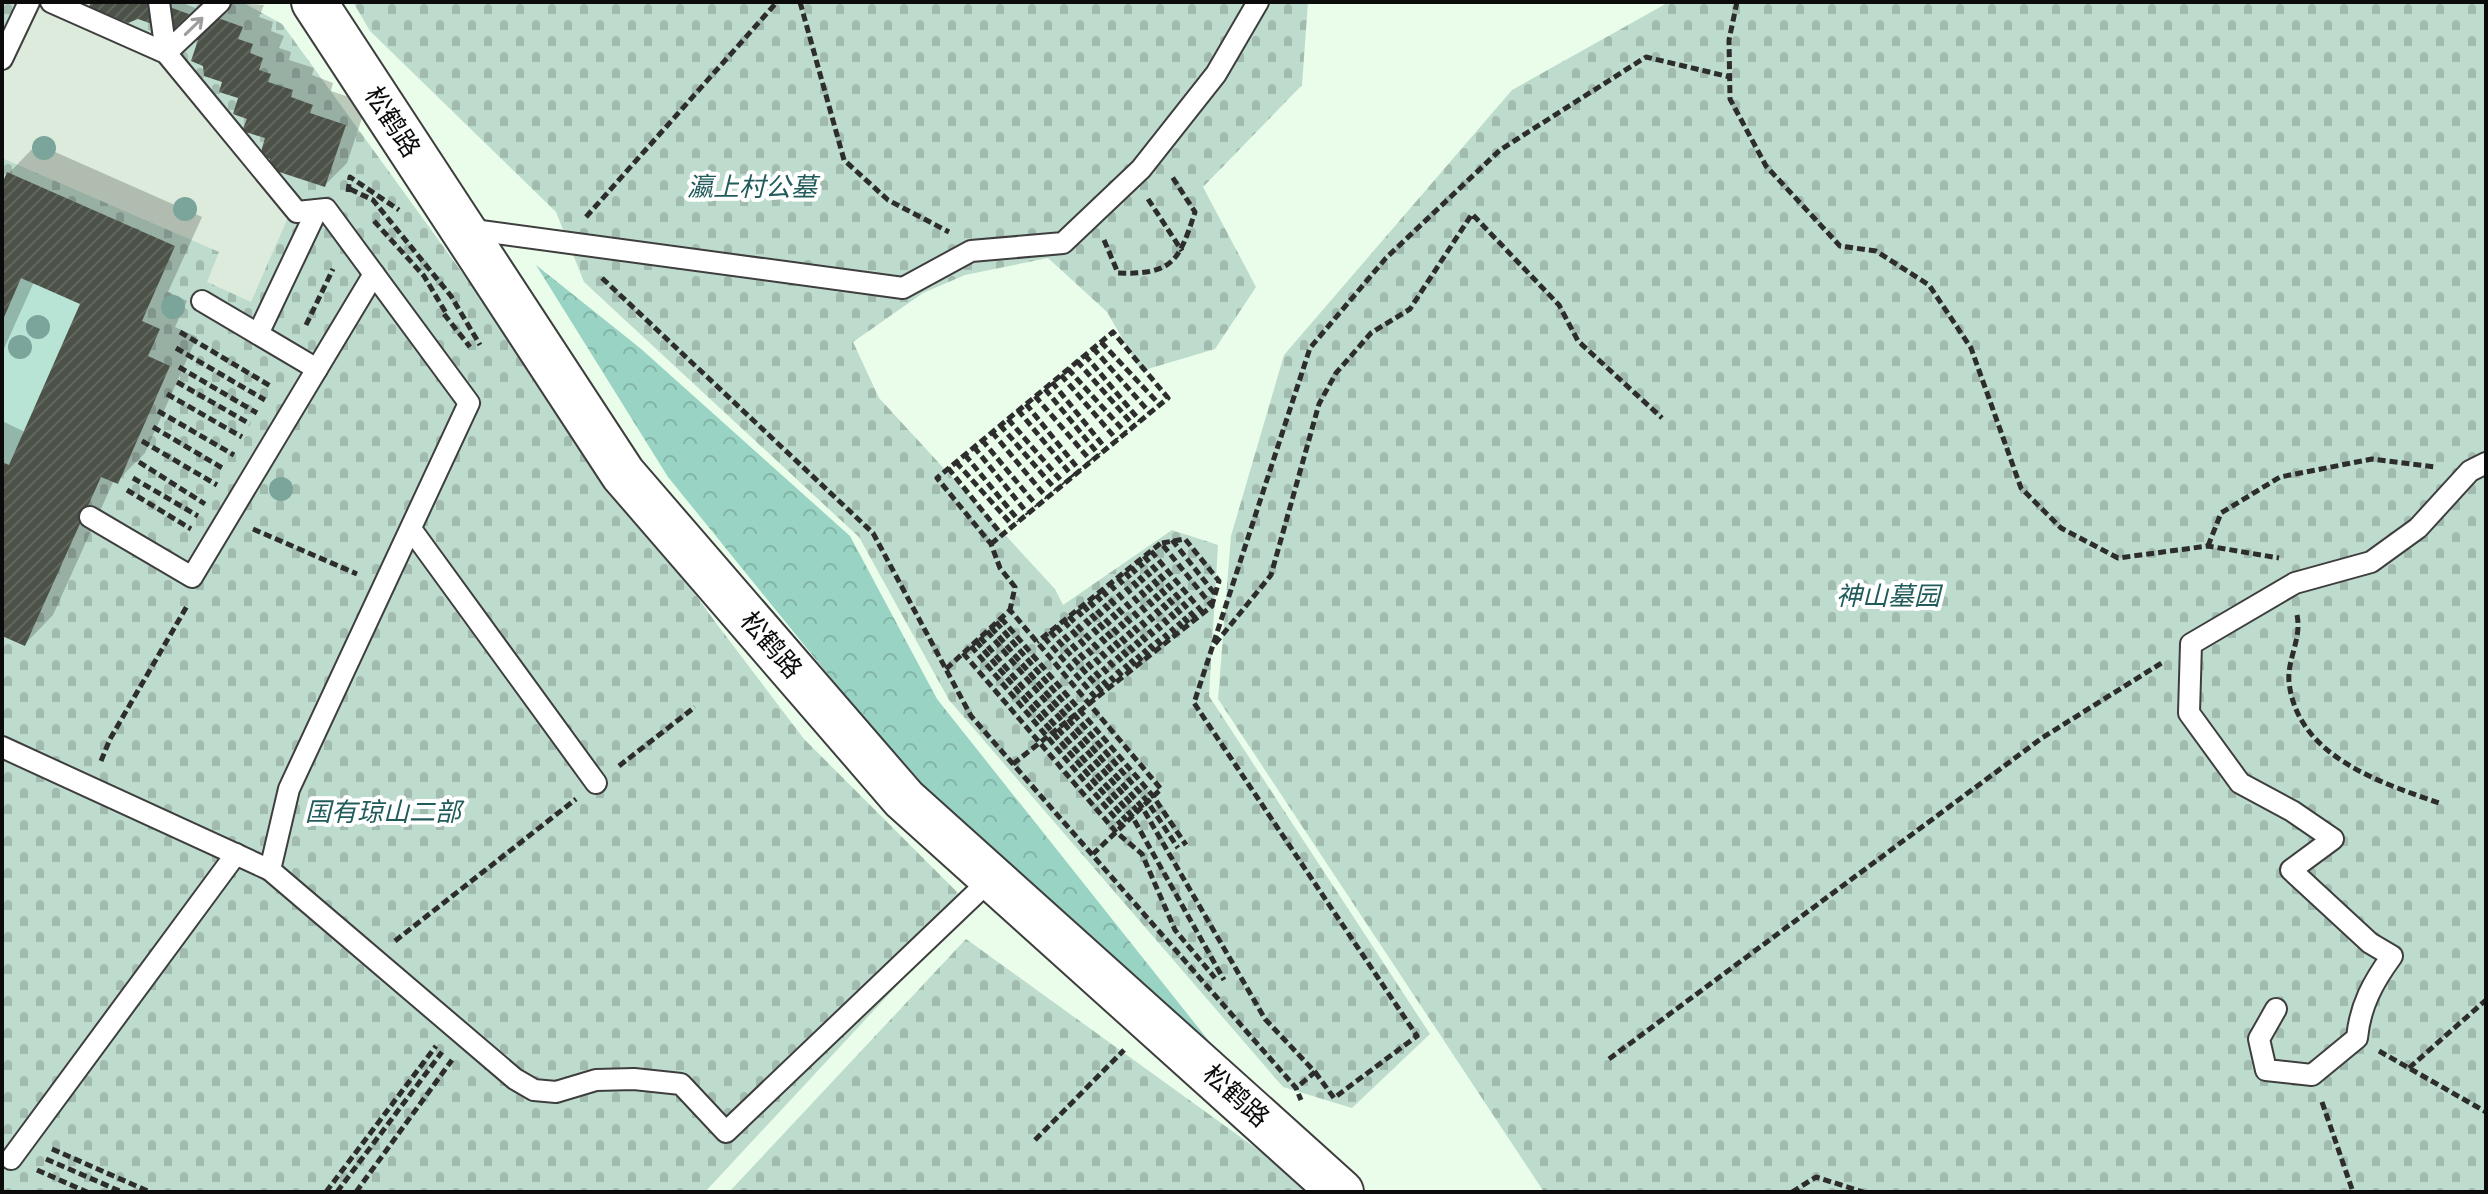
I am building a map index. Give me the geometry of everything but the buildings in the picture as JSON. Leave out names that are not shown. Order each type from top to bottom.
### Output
[{"type":"street","name":"松鹤路","points":[[325,5],[443,238],[623,474],[904,799],[1341,1192]]},
{"type":"lane","points":[[2,59],[29,2]]},
{"type":"lane","points":[[51,2],[166,53],[297,212],[326,209],[469,403],[289,789],[270,870]]},
{"type":"lane","points":[[159,2],[166,53]]},
{"type":"lane","points":[[166,53],[220,2]]},
{"type":"lane","points":[[443,238],[564,242],[903,288],[971,251],[1063,243],[1137,173],[1216,74],[1258,2]]},
{"type":"lane","points":[[258,334],[317,210]]},
{"type":"lane","points":[[90,517],[192,577],[374,274]]},
{"type":"lane","points":[[202,301],[317,369]]},
{"type":"lane","points":[[2276,1009],[2259,1039],[2266,1070],[2312,1075],[2357,1038],[2359,1014],[2375,979],[2392,956],[2370,943],[2291,870],[2333,839],[2292,811],[2240,783],[2189,713],[2191,644],[2295,583],[2371,562],[2418,528],[2478,467]]},
{"type":"lane","points":[[411,529],[596,783]]},
{"type":"lane","points":[[2,747],[270,870],[500,1069],[534,1090],[556,1092],[596,1080],[634,1079],[681,1084],[726,1132],[992,878]]},
{"type":"lane","points":[[19,1148],[236,854]]},
{"type":"path","points":[[777,2],[564,242],[873,533],[971,716],[1296,1088],[1306,1115]]},
{"type":"path","points":[[800,2],[844,160],[888,200],[951,233]]},
{"type":"path","points":[[1737,2],[1729,40],[1730,99],[1766,166],[1840,246],[1876,251],[1929,285],[1971,348],[2021,488],[2061,528],[2118,558],[2208,546],[2283,559]]},
{"type":"path","points":[[994,625],[1072,717],[1137,811],[1265,1019],[1315,1072],[1334,1098],[1417,1036],[1194,703],[1310,348],[1386,258],[1500,150],[1646,57],[1730,77]]},
{"type":"path","points":[[1094,214],[1118,273],[1151,274],[1182,252],[1195,212],[1166,168],[1137,173],[1182,252]]},
{"type":"path","points":[[407,222],[398,209],[350,177],[349,189],[373,200],[451,296],[483,342],[443,238]]},
{"type":"path","points":[[1212,647],[1271,575],[1319,404],[1336,373],[1371,333],[1410,309],[1472,214],[1559,305],[1578,341],[1662,418]]},
{"type":"path","points":[[369,217],[392,237],[424,276],[470,347]]},
{"type":"path","points":[[292,354],[348,239]]},
{"type":"path","points":[[435,319],[446,313]]},
{"type":"path","points":[[180,332],[270,448]]},
{"type":"path","points":[[946,669],[1010,610],[1015,587],[1000,568],[991,544],[937,478],[1113,332],[1168,398],[991,544]]},
{"type":"path","points":[[1101,342],[1160,405]]},
{"type":"path","points":[[176,348],[270,448]]},
{"type":"path","points":[[1093,348],[1150,413]]},
{"type":"path","points":[[1085,355],[1140,421]]},
{"type":"path","points":[[1077,361],[1134,426]]},
{"type":"path","points":[[179,367],[270,448]]},
{"type":"path","points":[[1068,369],[1126,433]]},
{"type":"path","points":[[1061,375],[1117,440]]},
{"type":"path","points":[[177,382],[270,448]]},
{"type":"path","points":[[1052,382],[1106,449]]},
{"type":"path","points":[[1045,389],[1099,455]]},
{"type":"path","points":[[167,394],[270,448]]},
{"type":"path","points":[[1035,396],[1091,461]]},
{"type":"path","points":[[1026,404],[1080,471]]},
{"type":"path","points":[[1018,410],[1073,477]]},
{"type":"path","points":[[158,411],[270,448]]},
{"type":"path","points":[[1008,419],[1064,484]]},
{"type":"path","points":[[1000,425],[1056,490]]},
{"type":"path","points":[[153,427],[270,448]]},
{"type":"path","points":[[992,432],[1047,498]]},
{"type":"path","points":[[982,440],[1037,506]]},
{"type":"path","points":[[142,441],[270,448]]},
{"type":"path","points":[[974,447],[1028,514]]},
{"type":"path","points":[[965,455],[1019,521]]},
{"type":"path","points":[[2208,546],[2221,513],[2280,477],[2372,459],[2478,467]]},
{"type":"path","points":[[139,462],[220,530]]},
{"type":"path","points":[[956,462],[1013,526]]},
{"type":"path","points":[[948,468],[1002,535]]},
{"type":"path","points":[[133,478],[220,530]]},
{"type":"path","points":[[127,490],[220,530],[384,586]]},
{"type":"path","points":[[1013,764],[1212,606],[1219,581],[1185,539],[1161,543],[1037,642]]},
{"type":"path","points":[[1172,540],[1216,595]]},
{"type":"path","points":[[1161,543],[1212,606]]},
{"type":"path","points":[[1151,551],[1203,613]]},
{"type":"path","points":[[1144,556],[1196,619]]},
{"type":"path","points":[[1138,561],[1186,626]]},
{"type":"path","points":[[1131,567],[1186,626]]},
{"type":"path","points":[[1125,572],[1176,634]]},
{"type":"path","points":[[1118,578],[1169,640]]},
{"type":"path","points":[[2295,583],[2300,630],[2289,679],[2295,715],[2333,757],[2399,789],[2439,803]]},
{"type":"path","points":[[1110,584],[1162,646]]},
{"type":"path","points":[[1102,590],[1152,654]]},
{"type":"path","points":[[1096,595],[1152,654]]},
{"type":"path","points":[[1089,601],[1139,663]]},
{"type":"path","points":[[91,787],[110,739],[188,603]]},
{"type":"path","points":[[1083,605],[1139,663]]},
{"type":"path","points":[[1010,610],[1161,789],[1093,854]]},
{"type":"path","points":[[1077,610],[1130,671]]},
{"type":"path","points":[[1069,616],[1123,677]]},
{"type":"path","points":[[1064,621],[1115,682]]},
{"type":"path","points":[[994,625],[1072,717],[1150,799],[1186,845]]},
{"type":"path","points":[[1056,626],[1109,688]]},
{"type":"path","points":[[1050,631],[1103,693]]},
{"type":"path","points":[[1044,637],[1096,698]]},
{"type":"path","points":[[976,641],[1125,824]]},
{"type":"path","points":[[976,641],[1053,733],[1137,811],[1224,980]]},
{"type":"path","points":[[1609,1059],[2042,738],[2191,644]]},
{"type":"path","points":[[963,653],[1116,832],[1142,854],[1175,930],[1215,978]]},
{"type":"path","points":[[372,958],[695,707]]},
{"type":"path","points":[[1150,799],[1178,848]]},
{"type":"path","points":[[2409,1068],[2486,1000]]},
{"type":"path","points":[[1035,1140],[1153,1021]]},
{"type":"path","points":[[326,1192],[458,1033]]},
{"type":"path","points":[[337,1192],[458,1033]]},
{"type":"path","points":[[356,1192],[458,1033]]},
{"type":"path","points":[[2357,1038],[2486,1112]]},
{"type":"path","points":[[1296,1088],[1315,1072]]},
{"type":"path","points":[[2312,1075],[2353,1192]]},
{"type":"path","points":[[19,1148],[87,1192]]},
{"type":"path","points":[[19,1148],[122,1192]]},
{"type":"path","points":[[19,1148],[150,1192]]},
{"type":"path","points":[[1792,1192],[1816,1177],[1863,1192]]},
{"type":"green space","name":"国有琼山二部","points":[[2,2],[242,2],[282,24],[716,623],[804,739],[971,906],[705,1192],[2,1192]]},
{"type":"green space","name":"瀛上村公墓","points":[[353,2],[1308,2],[1302,85],[1203,187],[1256,287],[1215,349],[1141,371],[1107,312],[1048,258],[965,275],[923,293],[853,342],[879,398],[1055,589],[1063,605],[1172,530],[1218,545],[1209,696],[1430,1034],[1352,1108],[1283,1087],[949,700],[859,537],[584,282],[556,212],[370,31]]},
{"type":"green space","name":"神山墓园","points":[[1669,2],[2486,2],[2486,1192],[1544,1192],[1218,699],[1231,536],[1284,355],[1512,90]]},
{"type":"green space","points":[[536,265],[640,348],[850,536],[937,699],[1224,1060],[921,789],[668,477]]},
{"type":"green space","points":[[966,939],[1296,1177],[1310,1192],[729,1192]]},
{"type":"shaded area","points":[[29,2],[51,2],[166,53],[293,206],[251,302],[207,282],[219,252],[2,158],[2,59]]},
{"type":"shaded area","points":[[21,278],[80,304],[9,465],[2,462],[2,322]]}]
